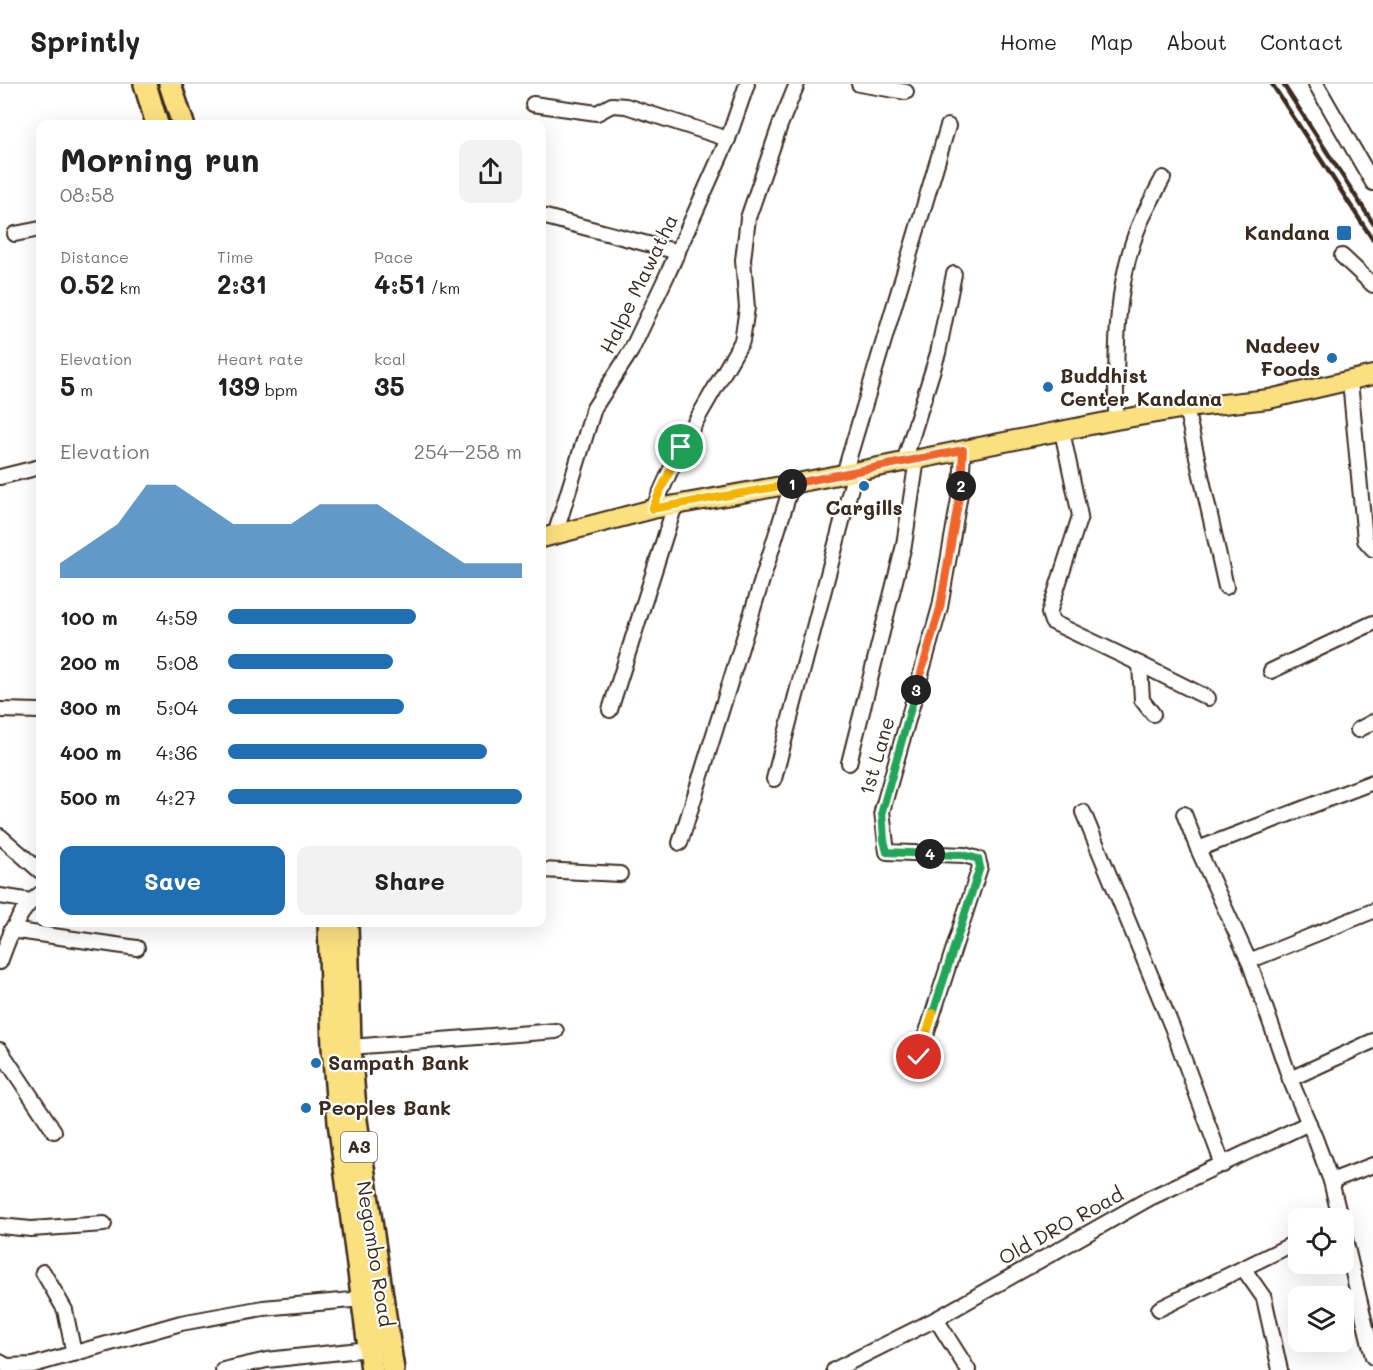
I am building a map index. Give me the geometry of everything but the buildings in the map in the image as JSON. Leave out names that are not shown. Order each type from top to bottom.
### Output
[{"type":"highway","points":[[145,84],[156,120]]},
{"type":"highway","points":[[170,84],[182,120]]},
{"type":"highway","name":"Negombo Road","points":[[329,927],[333,1047],[339,1122],[372,1370]]},
{"type":"highway","name":"Negombo Road","points":[[347,927],[350,1047],[356,1120],[393,1370]]},
{"type":"main road","points":[[548,536],[652,509],[850,473],[1116,420],[1186,408],[1269,399],[1373,375]]},
{"type":"street","name":"Halpe Mawatha","points":[[548,536],[594,408],[631,351],[678,252],[728,139],[747,84]]},
{"type":"street","points":[[652,509],[681,447],[742,341],[747,308],[743,260],[748,218],[780,125],[797,84]]},
{"type":"street","points":[[859,84],[906,92]]},
{"type":"street","points":[[1316,84],[1373,183]]},
{"type":"street","points":[[533,104],[597,113],[612,105],[626,106],[728,139]]},
{"type":"street","points":[[774,780],[850,473],[948,126]]},
{"type":"street","points":[[1116,420],[1116,337],[1126,272],[1139,225],[1163,178]]},
{"type":"street","points":[[546,217],[678,252]]},
{"type":"street","points":[[15,234],[36,230]]},
{"type":"street","points":[[1342,256],[1373,285]]},
{"type":"street","points":[[849,764],[904,545],[910,460],[938,353],[954,274]]},
{"type":"street","points":[[1350,381],[1365,540],[1373,549]]},
{"type":"street","points":[[1186,408],[1226,587]]},
{"type":"street","points":[[1062,430],[1080,516],[1049,613],[1052,622],[1209,698]]},
{"type":"street","name":"1st Lane","points":[[919,1057],[980,867],[978,859],[964,855],[887,852],[882,811],[940,608],[961,488],[963,450]]},
{"type":"street","points":[[0,477],[36,468]]},
{"type":"street","points":[[680,843],[792,484]]},
{"type":"street","points":[[610,710],[675,505]]},
{"type":"street","points":[[1270,670],[1373,623]]},
{"type":"street","points":[[1140,664],[1142,700],[1153,714]]},
{"type":"street","points":[[0,710],[36,711]]},
{"type":"street","points":[[1358,730],[1373,722]]},
{"type":"street","points":[[1198,849],[1373,782]]},
{"type":"street","points":[[1083,812],[1172,1027],[1223,1165]]},
{"type":"street","points":[[1184,814],[1249,961],[1290,1079],[1316,1138],[1338,1208]]},
{"type":"street","points":[[0,836],[36,868]]},
{"type":"street","points":[[546,870],[620,874]]},
{"type":"street","points":[[0,896],[36,898]]},
{"type":"street","points":[[0,962],[11,930],[36,898]]},
{"type":"street","points":[[1249,961],[1373,911]]},
{"type":"street","points":[[11,930],[137,948]]},
{"type":"street","points":[[350,1047],[556,1031]]},
{"type":"street","points":[[1290,1079],[1373,1041]]},
{"type":"street","points":[[0,1050],[54,1131]]},
{"type":"street","name":"Old DRO Road","points":[[834,1370],[936,1319],[1150,1198],[1309,1123]]},
{"type":"street","points":[[1331,1181],[1373,1165]]},
{"type":"street","points":[[0,1226],[31,1229],[104,1224]]},
{"type":"street","points":[[1159,1309],[1288,1246]]},
{"type":"street","points":[[1243,1268],[1264,1298],[1280,1370]]},
{"type":"street","points":[[43,1272],[65,1310],[74,1354]]},
{"type":"street","points":[[1353,1274],[1373,1357]]},
{"type":"street","points":[[0,1362],[7,1366],[33,1365],[181,1323],[263,1308],[363,1299]]},
{"type":"street","points":[[936,1319],[968,1370]]},
{"type":"street","points":[[223,1370],[267,1360],[369,1349]]},
{"type":"railway","points":[[1272,84],[1373,240]]},
{"type":"railway","points":[[1283,84],[1373,223]]},
{"type":"place","name":"Kandana","points":[[1344,233]]},
{"type":"place","name":"Nadeev Foods","points":[[1332,358]]},
{"type":"place","name":"Buddhist Center Kandana","points":[[1048,387]]},
{"type":"place","name":"Cargills","points":[[864,486]]},
{"type":"place","name":"Sampath Bank","points":[[316,1063]]},
{"type":"place","name":"Peoples Bank","points":[[306,1108]]},
{"type":"route","points":[[681,447],[652,509],[963,450],[961,488],[940,608],[882,811],[887,852],[964,855],[978,859],[980,867],[919,1057]]}]
